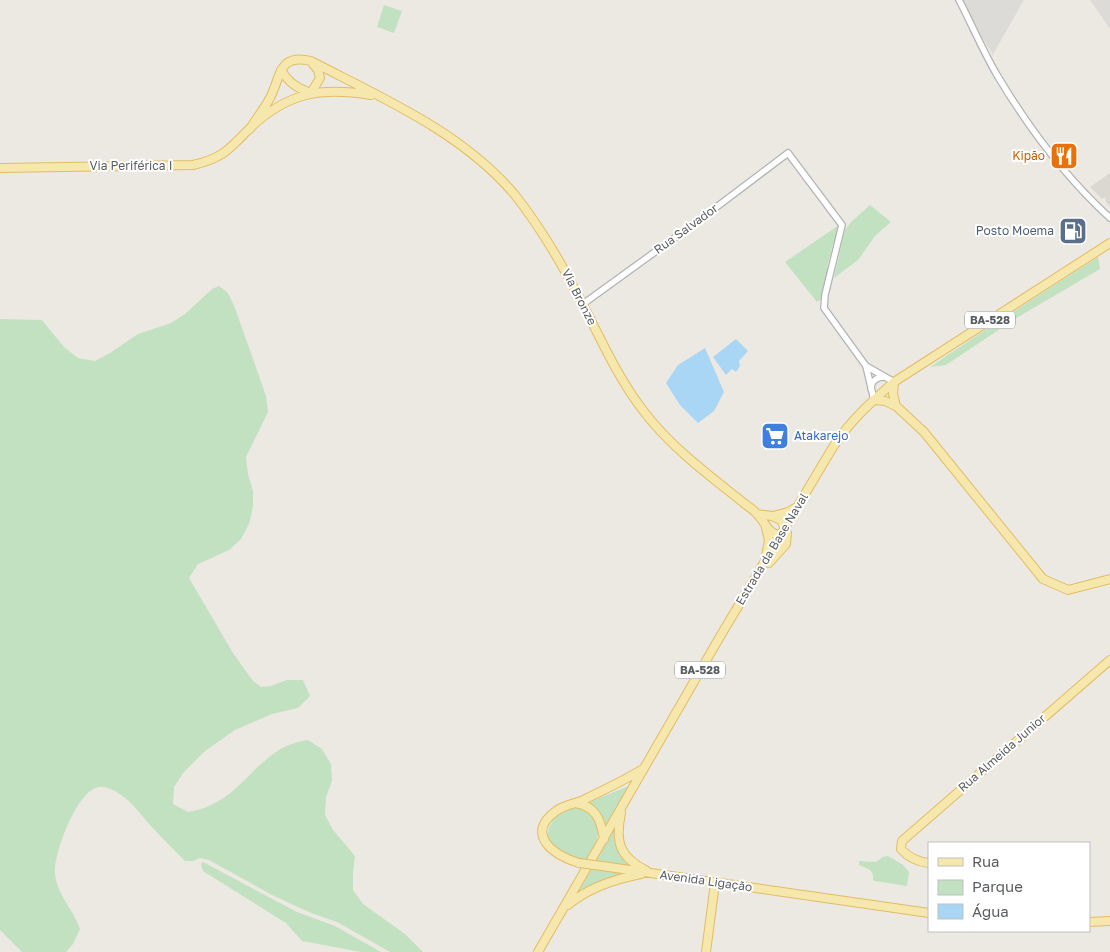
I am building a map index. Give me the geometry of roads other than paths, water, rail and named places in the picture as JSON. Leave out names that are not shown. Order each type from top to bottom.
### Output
[{"type":"main road","points":[[250,129],[271,96],[281,70],[292,60],[302,59],[310,61],[318,70],[320,78],[312,93]]},
{"type":"main road","name":"Via Bronze","points":[[310,61],[414,115],[463,146],[514,194],[559,259],[606,351],[645,413],[694,464],[758,514],[771,532],[781,536]]},
{"type":"main road","points":[[281,70],[295,86],[312,93]]},
{"type":"main road","points":[[250,129],[270,112],[286,102],[312,93],[342,92],[383,98]]},
{"type":"main road","name":"Via Periférica I","points":[[0,168],[194,165],[212,160],[228,151],[250,129]]},
{"type":"main road","name":"Estrada da Base Naval","points":[[577,893],[604,839],[718,640],[843,432],[864,408],[894,382],[1110,243]]},
{"type":"main road","points":[[894,382],[893,394],[896,406]]},
{"type":"main road","points":[[874,400],[885,401],[896,406],[928,436],[1040,576],[1068,590],[1110,579]]},
{"type":"main road","points":[[772,516],[788,512],[798,506]]},
{"type":"main road","name":"Via Bronze","points":[[758,514],[772,516]]},
{"type":"main road","points":[[759,574],[786,544],[788,539],[786,528],[781,520],[772,516]]},
{"type":"main road","points":[[759,574],[769,546],[765,526]]},
{"type":"main road","name":"Rua Almeida Junior","points":[[928,863],[914,860],[901,849],[900,843],[1110,660]]},
{"type":"main road","name":"Avenida Ligação","points":[[645,768],[623,782],[575,804],[566,805],[553,813],[545,825],[543,833],[547,845],[556,853],[579,863],[928,914]]},
{"type":"main road","points":[[575,804],[586,806],[596,814],[600,820],[604,839]]},
{"type":"main road","points":[[624,804],[618,828],[618,840],[629,858],[651,873]]},
{"type":"main road","points":[[538,952],[562,911],[577,893],[618,879],[651,873]]},
{"type":"main road","points":[[706,952],[715,883]]},
{"type":"main road","points":[[1090,922],[1110,921]]},
{"type":"street","points":[[959,0],[992,65],[1012,99],[1067,175],[1110,218]]},
{"type":"street","name":"Rua Salvador","points":[[583,304],[788,153],[842,226],[824,304],[826,312],[866,366]]},
{"type":"street","points":[[866,366],[894,382]]},
{"type":"street","points":[[866,366],[874,400]]},
{"type":"street","points":[[871,392],[875,380],[886,377]]},
{"type":"water","points":[[736,339],[748,351],[739,361],[740,366],[736,372],[732,369],[726,375],[713,357]]},
{"type":"water","points":[[705,348],[724,392],[714,411],[698,423],[680,405],[666,383],[678,365]]},
{"type":"place","name":"Kipão","points":[[1064,156]]},
{"type":"place","name":"Posto Moema","points":[[1073,231]]},
{"type":"place","name":"Atakarejo","points":[[775,436]]}]
